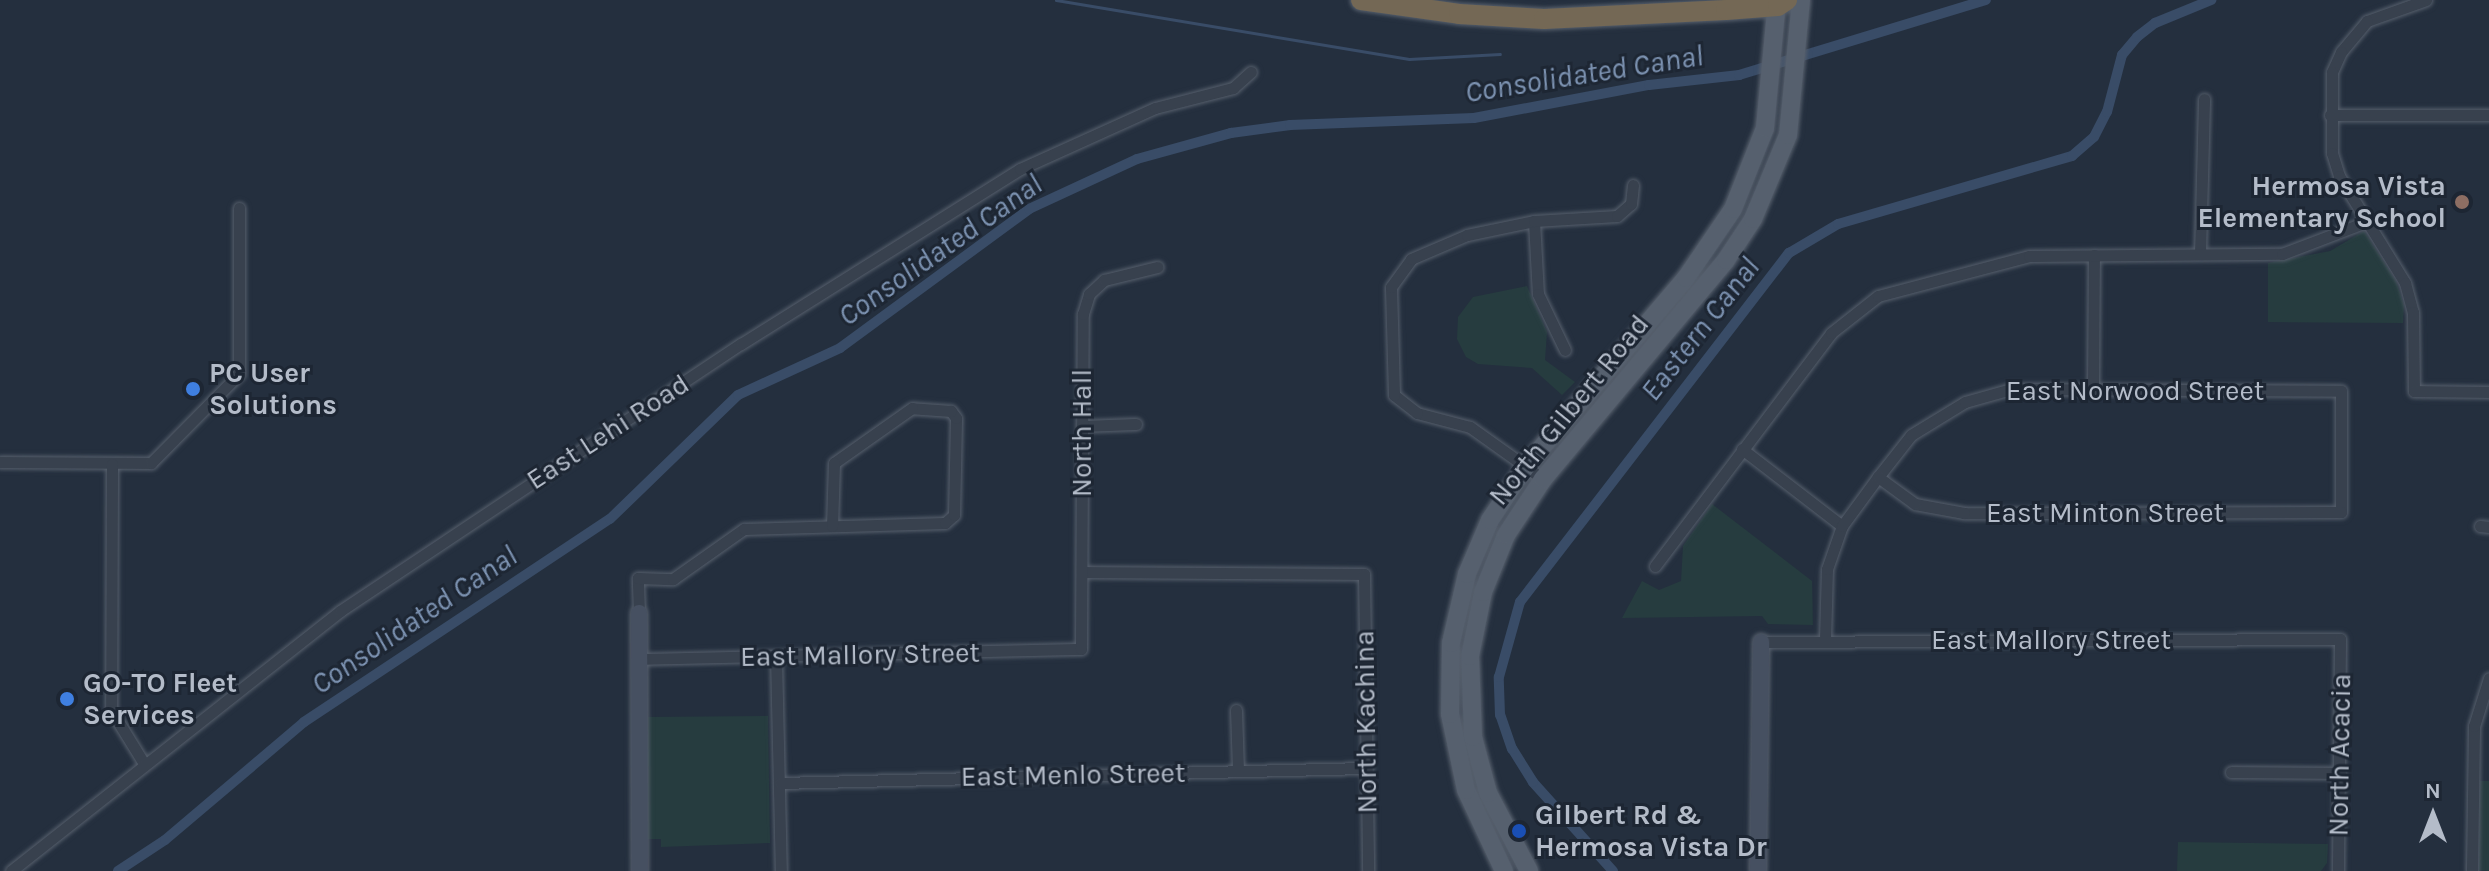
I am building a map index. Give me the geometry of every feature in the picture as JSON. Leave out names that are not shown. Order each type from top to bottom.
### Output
[{"type":"highway","points":[[1361,0],[1459,14],[1544,19],[1781,2]]},
{"type":"main road","name":"North Gilbert Road","points":[[1526,870],[1479,766],[1468,700],[1475,623],[1494,560],[1543,479],[1743,237],[1784,155],[1795,84],[1801,0]]},
{"type":"main road","name":"North Gilbert Road","points":[[1504,871],[1466,790],[1452,727],[1449,676],[1456,610],[1467,574],[1490,520],[1526,466],[1713,244],[1752,169],[1771,94],[1781,2]]},
{"type":"street","points":[[2426,0],[2367,21],[2353,35],[2332,72],[2330,115],[2339,176],[2399,266],[2412,304],[2414,391],[2489,392]]},
{"type":"street","name":"East Lehi Road","points":[[11,871],[143,762],[352,602],[987,187],[1155,108],[1233,88],[1251,72]]},
{"type":"street","points":[[2200,254],[2204,99]]},
{"type":"street","points":[[2330,115],[2489,115]]},
{"type":"street","points":[[1543,479],[1470,427],[1417,413],[1394,395],[1391,287],[1411,259],[1467,235],[1534,221],[1617,216],[1631,204],[1633,185]]},
{"type":"street","points":[[0,462],[151,463],[239,374],[239,208]]},
{"type":"street","points":[[1534,221],[1538,294],[1565,350]]},
{"type":"street","points":[[1655,566],[1831,333],[1878,296],[2029,256],[2282,254],[2369,221]]},
{"type":"street","points":[[2093,389],[2094,255]]},
{"type":"street","name":"North Hall","points":[[1081,649],[1083,314],[1089,294],[1120,273],[1157,267]]},
{"type":"street","name":"East Norwood Street","points":[[1825,640],[1827,569],[1842,526],[1911,435],[1987,393],[2093,389],[2341,391],[2341,512]]},
{"type":"street","points":[[640,871],[638,578],[673,579],[744,529],[945,523],[954,515],[956,418],[951,411],[912,408],[834,463],[832,526]]},
{"type":"street","points":[[1082,426],[1136,424]]},
{"type":"street","points":[[1742,449],[1842,526]]},
{"type":"street","points":[[112,464],[111,710],[143,762]]},
{"type":"street","name":"East Minton Street","points":[[1878,477],[1915,504],[1964,513],[2341,512]]},
{"type":"street","name":"North Kachina","points":[[1082,572],[1364,574],[1368,871]]},
{"type":"street","name":"East Mallory Street","points":[[1761,642],[2340,639]]},
{"type":"street","name":"North Acacia","points":[[2338,871],[2340,639]]},
{"type":"street","points":[[1758,871],[1761,642]]},
{"type":"street","name":"East Mallory Street","points":[[639,659],[1081,649]]},
{"type":"street","points":[[776,657],[781,871]]},
{"type":"street","points":[[2471,680],[2487,683],[2474,726],[2472,871]]},
{"type":"street","points":[[1236,710],[1238,771]]},
{"type":"street","name":"East Menlo Street","points":[[780,783],[1365,768]]},
{"type":"street","points":[[2231,772],[2340,773]]},
{"type":"green space","points":[[2364,231],[2396,281],[2404,305],[2403,323],[2268,322],[2268,263],[2330,251]]},
{"type":"green space","points":[[1527,286],[1547,332],[1545,360],[1575,382],[1562,395],[1532,368],[1478,364],[1466,357],[1457,339],[1458,317],[1473,297]]},
{"type":"green space","points":[[1712,504],[1812,581],[1813,625],[1768,624],[1762,616],[1622,618],[1642,581],[1659,590],[1681,581],[1683,546]]},
{"type":"green space","points":[[768,716],[770,843],[661,847],[661,839],[646,839],[648,717]]},
{"type":"green space","points":[[2480,781],[2489,781],[2489,871],[2479,870]]},
{"type":"green space","points":[[2178,842],[2328,844],[2327,863],[2321,871],[2177,871]]},
{"type":"waterway","points":[[1056,0],[1409,59],[1500,54]]},
{"type":"waterway","name":"Consolidated Canal","points":[[118,871],[165,840],[304,722],[610,519],[738,395],[840,348],[1029,209],[1137,159],[1231,133],[1290,125],[1474,118],[1649,85],[1739,75],[1986,0]]},
{"type":"waterway","name":"Eastern Canal","points":[[1613,871],[1533,782],[1512,749],[1500,715],[1499,677],[1520,602],[1789,253],[1838,224],[2072,156],[2094,137],[2107,112],[2122,55],[2137,37],[2155,23],[2211,0]]},
{"type":"place","name":"Hermosa Vista Elementary School","points":[[2462,202]]},
{"type":"place","name":"PC User Solutions","points":[[193,389]]},
{"type":"place","name":"GO-TO Fleet Services","points":[[67,699]]},
{"type":"place","name":"Gilbert Rd & Hermosa Vista Dr","points":[[1519,831]]}]
